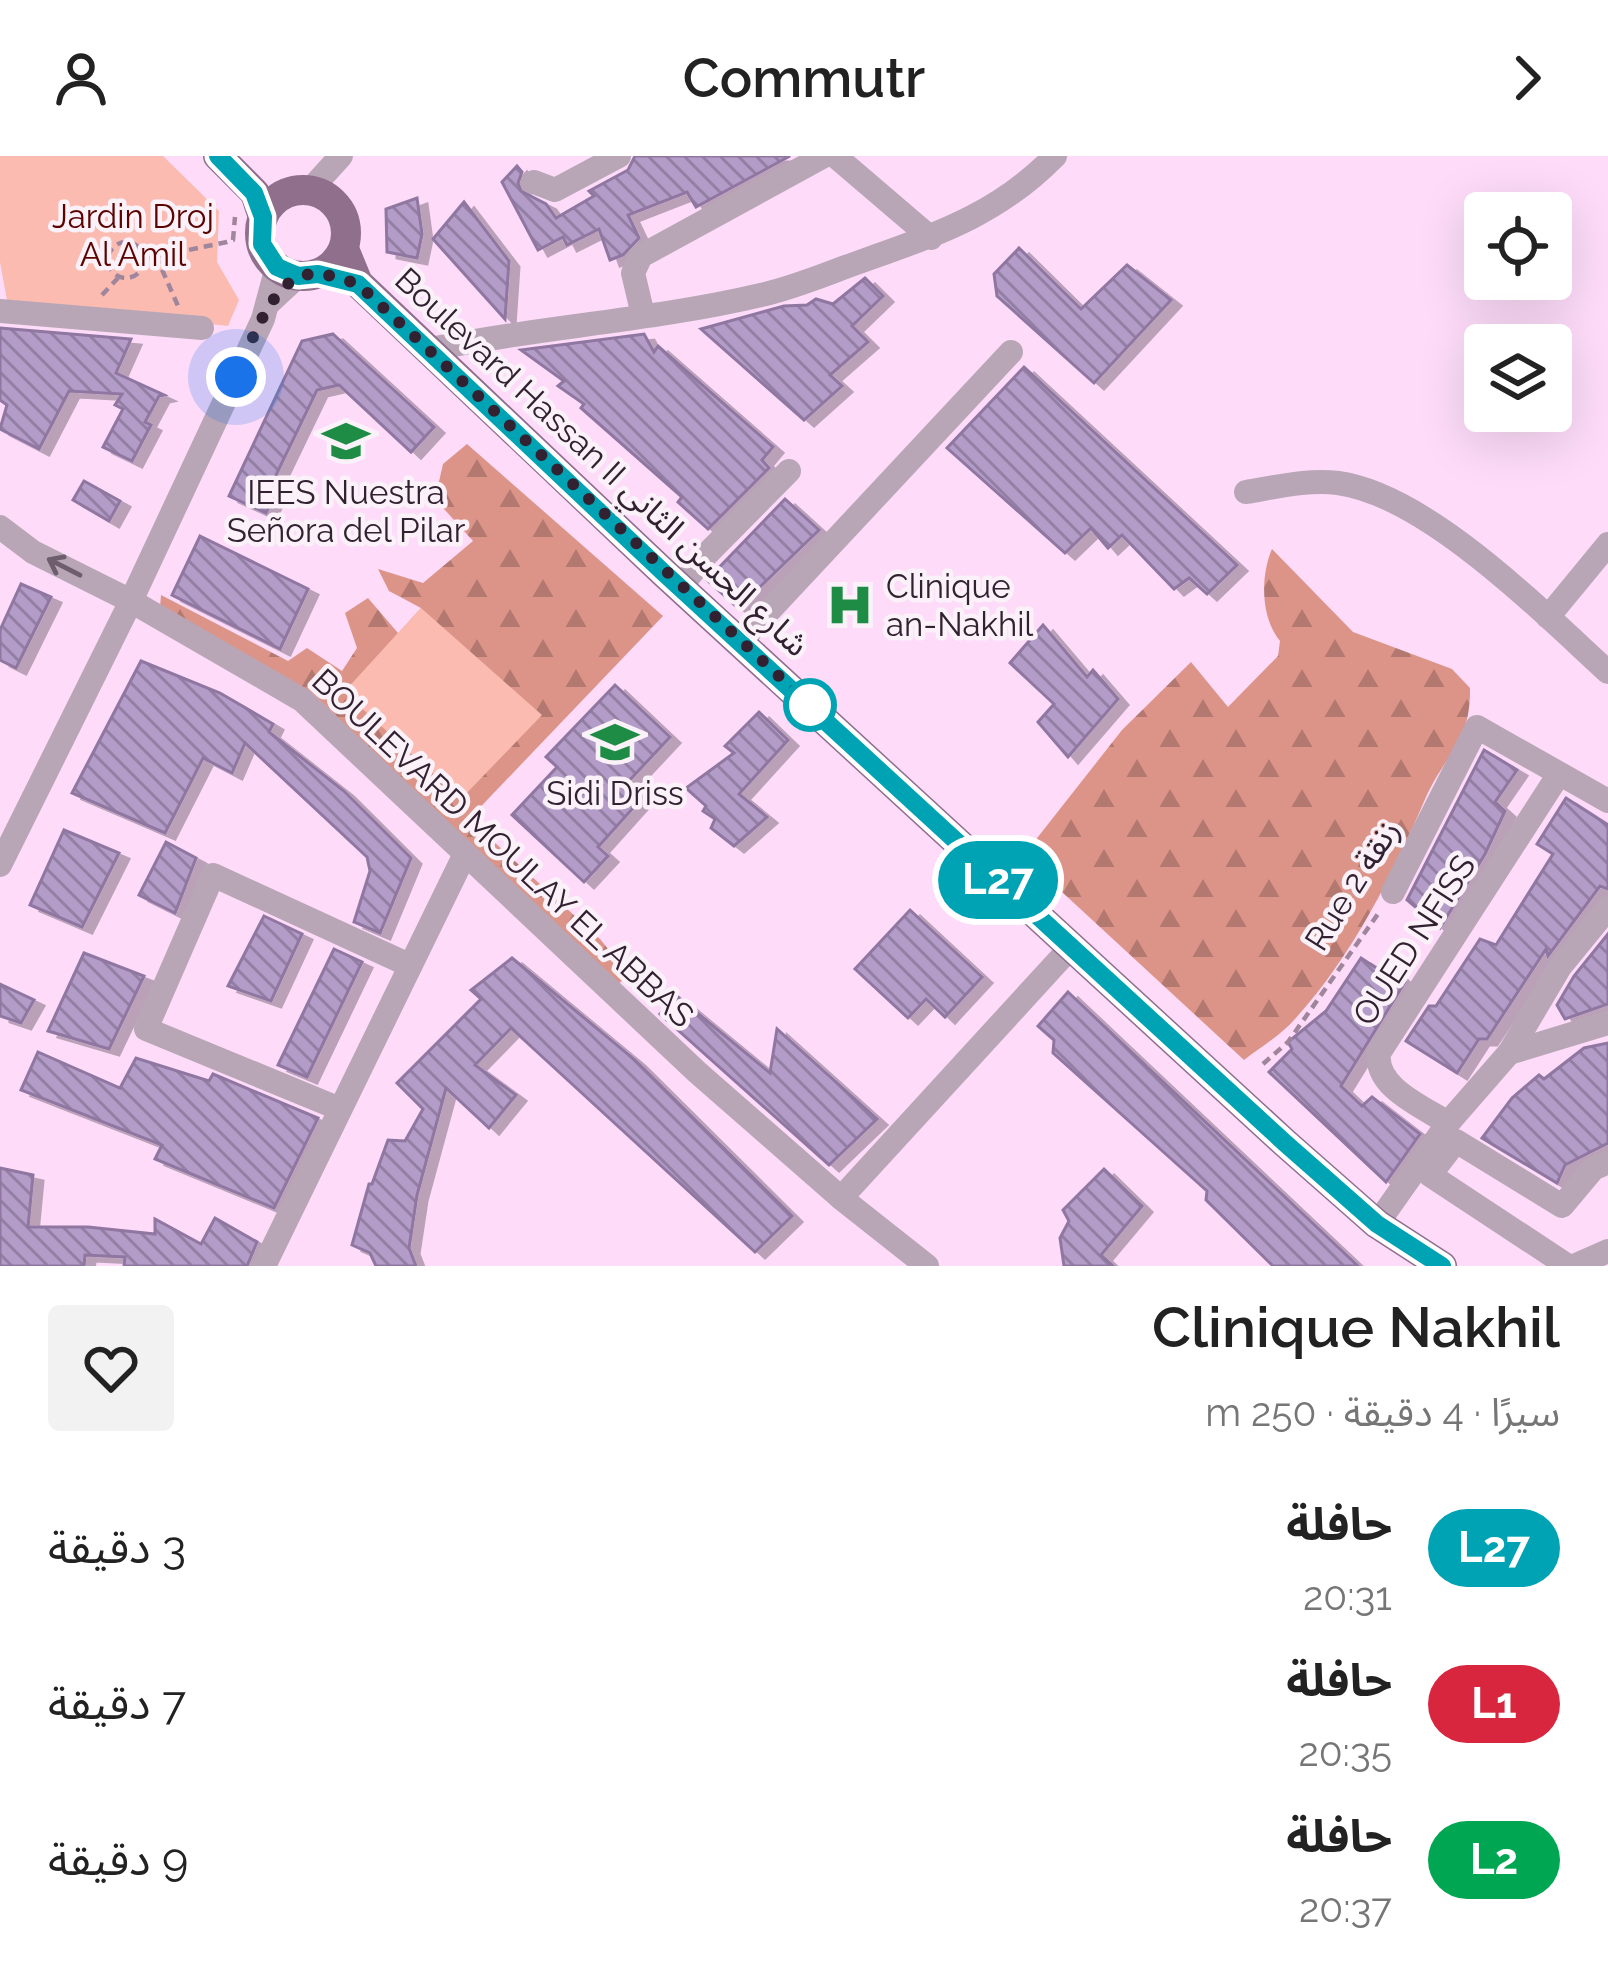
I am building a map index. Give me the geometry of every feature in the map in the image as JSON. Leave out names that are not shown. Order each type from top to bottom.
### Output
[{"type":"main road","points":[[218,156],[260,198],[262,244],[298,272],[334,264],[344,249],[347,230],[342,213],[320,194],[260,198]]},
{"type":"main road","name":"Boulevard Hassan II شارع الحسن الثاني","points":[[344,249],[358,284],[426,350],[1377,1224],[1442,1266]]},
{"type":"main road","name":"Boulevard Hassan II شارع الحسن الثاني","points":[[298,272],[358,284]]},
{"type":"street","points":[[534,182],[555,190],[619,156]]},
{"type":"street","points":[[643,315],[633,273],[641,256],[824,156]]},
{"type":"street","points":[[835,156],[931,238]]},
{"type":"street","points":[[426,350],[531,329],[762,295],[931,238],[999,204],[1055,156]]},
{"type":"street","points":[[320,194],[340,157]]},
{"type":"street","points":[[0,865],[9,825],[131,602],[270,302],[298,272]]},
{"type":"street","points":[[0,311],[191,327]]},
{"type":"street","points":[[741,641],[1011,352]]},
{"type":"street","points":[[682,585],[790,471]]},
{"type":"street","points":[[1246,492],[1334,482],[1393,499],[1428,519],[1608,672]]},
{"type":"street","name":"BOULEVARD MOULAY EL ABBAS","points":[[0,526],[33,552],[302,700],[697,1072],[927,1266]]},
{"type":"street","points":[[1548,617],[1608,544]]},
{"type":"street","name":"Rue 2 زنقة","points":[[1393,892],[1477,727],[1559,774]]},
{"type":"street","points":[[1559,774],[1608,801]]},
{"type":"street","name":"OUED NFISS","points":[[1448,1123],[1388,1082],[1380,1071],[1379,1053],[1559,774]]},
{"type":"street","points":[[264,1266],[464,856]]},
{"type":"street","points":[[340,1109],[146,1029],[213,875],[409,965]]},
{"type":"street","points":[[1377,1224],[1448,1123],[1509,1053],[1560,967],[1608,908]]},
{"type":"street","points":[[841,1198],[1072,946]]},
{"type":"street","points":[[1509,1053],[1608,1023]]},
{"type":"street","points":[[1608,1162],[1593,1169],[1562,1205],[1456,1141],[1430,1175],[1571,1266],[1608,1251]]},
{"type":"path","points":[[145,259],[134,243],[124,242],[108,253],[107,262],[110,271],[128,279],[137,276],[145,259],[233,240],[237,197],[260,198]]},
{"type":"path","points":[[156,256],[191,327]]},
{"type":"path","name":"Rue 2 زنقة","points":[[1263,1064],[1288,1042],[1393,892]]},
{"type":"green space","name":"Jardin Droj Al Amil","points":[[0,156],[163,156],[219,211],[217,262],[239,300],[228,326],[7,300],[0,262]]},
{"type":"green space","points":[[467,444],[663,616],[469,819],[600,939],[629,975],[617,985],[313,694],[160,607],[161,595],[288,661],[307,648],[342,671],[357,648],[345,613],[368,598],[398,633],[344,693],[421,608],[389,591],[378,569],[423,583],[473,541],[435,499],[443,464]]},
{"type":"green space","points":[[1272,549],[1353,632],[1452,669],[1470,688],[1462,735],[1353,941],[1295,1019],[1244,1060],[1023,856],[1122,730],[1191,662],[1228,707],[1278,656],[1280,641],[1264,597]]},
{"type":"green space","points":[[421,608],[542,715],[461,799],[344,692]]},
{"type":"building","points":[[635,156],[790,156],[696,207],[687,192],[628,215],[639,238],[623,255],[610,260],[599,229],[567,245],[563,237],[538,250],[502,182],[517,166],[522,172],[521,191],[546,204],[556,218],[594,196],[589,191],[628,170]]},
{"type":"building","points":[[417,198],[422,234],[417,258],[387,252],[386,209]]},
{"type":"building","points":[[464,202],[509,261],[505,319],[433,239]]},
{"type":"building","points":[[1019,248],[1081,309],[1127,265],[1171,300],[1094,383],[997,296],[994,274]]},
{"type":"building","points":[[865,278],[883,296],[852,326],[868,342],[830,375],[842,386],[804,420],[701,329],[816,299],[833,304]]},
{"type":"building","points":[[0,328],[131,339],[116,373],[164,395],[145,422],[151,425],[132,461],[103,447],[123,409],[115,405],[122,394],[69,391],[39,449],[0,429],[7,405],[0,400]]},
{"type":"building","points":[[333,334],[434,427],[411,452],[339,385],[317,390],[276,475],[282,479],[266,513],[229,496],[302,341]]},
{"type":"building","points":[[644,334],[654,352],[658,346],[773,447],[762,460],[769,468],[708,529],[678,502],[682,497],[581,408],[584,404],[558,386],[564,381],[521,350]]},
{"type":"building","points":[[1024,367],[1237,565],[1207,594],[1189,578],[1174,589],[1122,535],[1108,548],[1091,528],[1065,553],[947,448]]},
{"type":"building","points":[[84,481],[120,501],[109,521],[73,500]]},
{"type":"building","points":[[785,499],[819,530],[738,608],[707,580]]},
{"type":"building","points":[[200,536],[308,589],[280,649],[172,595]]},
{"type":"building","points":[[21,584],[51,597],[16,668],[0,660],[0,630]]},
{"type":"building","points":[[1043,625],[1087,677],[1093,670],[1118,699],[1068,757],[1038,722],[1054,704],[1010,663]]},
{"type":"building","points":[[141,661],[220,693],[273,724],[269,732],[344,791],[411,858],[380,933],[354,922],[370,871],[367,857],[245,743],[232,773],[203,758],[165,833],[72,793]]},
{"type":"building","points":[[615,685],[670,737],[627,783],[643,797],[598,847],[608,856],[584,882],[512,815],[557,767],[546,757]]},
{"type":"building","points":[[759,712],[788,740],[739,794],[767,817],[734,846],[711,828],[715,819],[686,788],[734,753],[725,746]]},
{"type":"building","points":[[1484,750],[1517,770],[1495,802],[1505,811],[1485,854],[1440,928],[1407,900]]},
{"type":"building","points":[[1566,798],[1608,825],[1608,889],[1600,886],[1548,956],[1546,949],[1487,1039],[1479,1039],[1457,1073],[1406,1041],[1429,1006],[1436,1006],[1480,939],[1496,945],[1553,854],[1537,844]]},
{"type":"building","points":[[64,830],[119,853],[82,927],[30,905]]},
{"type":"building","points":[[166,842],[196,858],[175,913],[139,895]]},
{"type":"building","points":[[910,910],[982,977],[945,1017],[926,999],[908,1018],[855,969]]},
{"type":"building","points":[[264,916],[302,934],[271,1001],[228,986]]},
{"type":"building","points":[[1608,934],[1608,1004],[1565,1019],[1557,1005]]},
{"type":"building","points":[[334,949],[362,962],[307,1077],[278,1065]]},
{"type":"building","points":[[84,953],[144,976],[109,1049],[48,1031]]},
{"type":"building","points":[[512,958],[635,1060],[792,1216],[755,1252],[511,1028],[475,1065],[516,1095],[489,1128],[446,1088],[417,1195],[409,1248],[416,1266],[376,1266],[370,1253],[352,1245],[369,1184],[388,1140],[405,1141],[423,1109],[397,1083],[481,999],[471,990]]},
{"type":"building","points":[[1361,958],[1384,973],[1391,968],[1405,982],[1341,1086],[1362,1106],[1372,1097],[1420,1134],[1386,1182],[1269,1072],[1292,1049],[1288,1042],[1326,1011]]},
{"type":"building","points":[[0,984],[34,1000],[21,1023],[0,1016]]},
{"type":"building","points":[[1068,992],[1358,1266],[1273,1266],[1206,1200],[1207,1191],[1053,1053],[1054,1040],[1038,1026]]},
{"type":"building","points":[[678,997],[770,1073],[777,1029],[877,1119],[829,1165],[660,1014]]},
{"type":"building","points":[[1608,1043],[1608,1143],[1565,1165],[1557,1183],[1482,1138],[1512,1098],[1539,1075],[1544,1079],[1584,1048]]},
{"type":"building","points":[[38,1052],[120,1088],[136,1058],[209,1081],[213,1074],[318,1118],[274,1208],[155,1159],[162,1145],[21,1090]]},
{"type":"building","points":[[0,1168],[33,1175],[28,1227],[155,1234],[155,1219],[201,1244],[215,1218],[257,1242],[247,1266],[124,1266],[125,1257],[85,1255],[84,1266],[0,1266]]},
{"type":"building","points":[[1104,1169],[1142,1206],[1101,1255],[1113,1266],[1064,1266],[1060,1238],[1069,1221],[1063,1210]]},
{"type":"bus line","name":"L27","points":[[218,156],[254,193],[263,217],[262,244],[277,267],[298,276],[318,274],[358,284],[664,573],[1285,1143],[1377,1224],[1442,1266]]},
{"type":"place","name":"IEES Nuestra Señora del Pilar","points":[[346,441]]},
{"type":"place","name":"Clinique an-Nakhil","points":[[850,605]]},
{"type":"place","name":"Sidi Driss","points":[[615,742]]},
{"type":"route","points":[[236,377],[270,302],[298,276],[318,274],[358,284],[810,705]]}]
